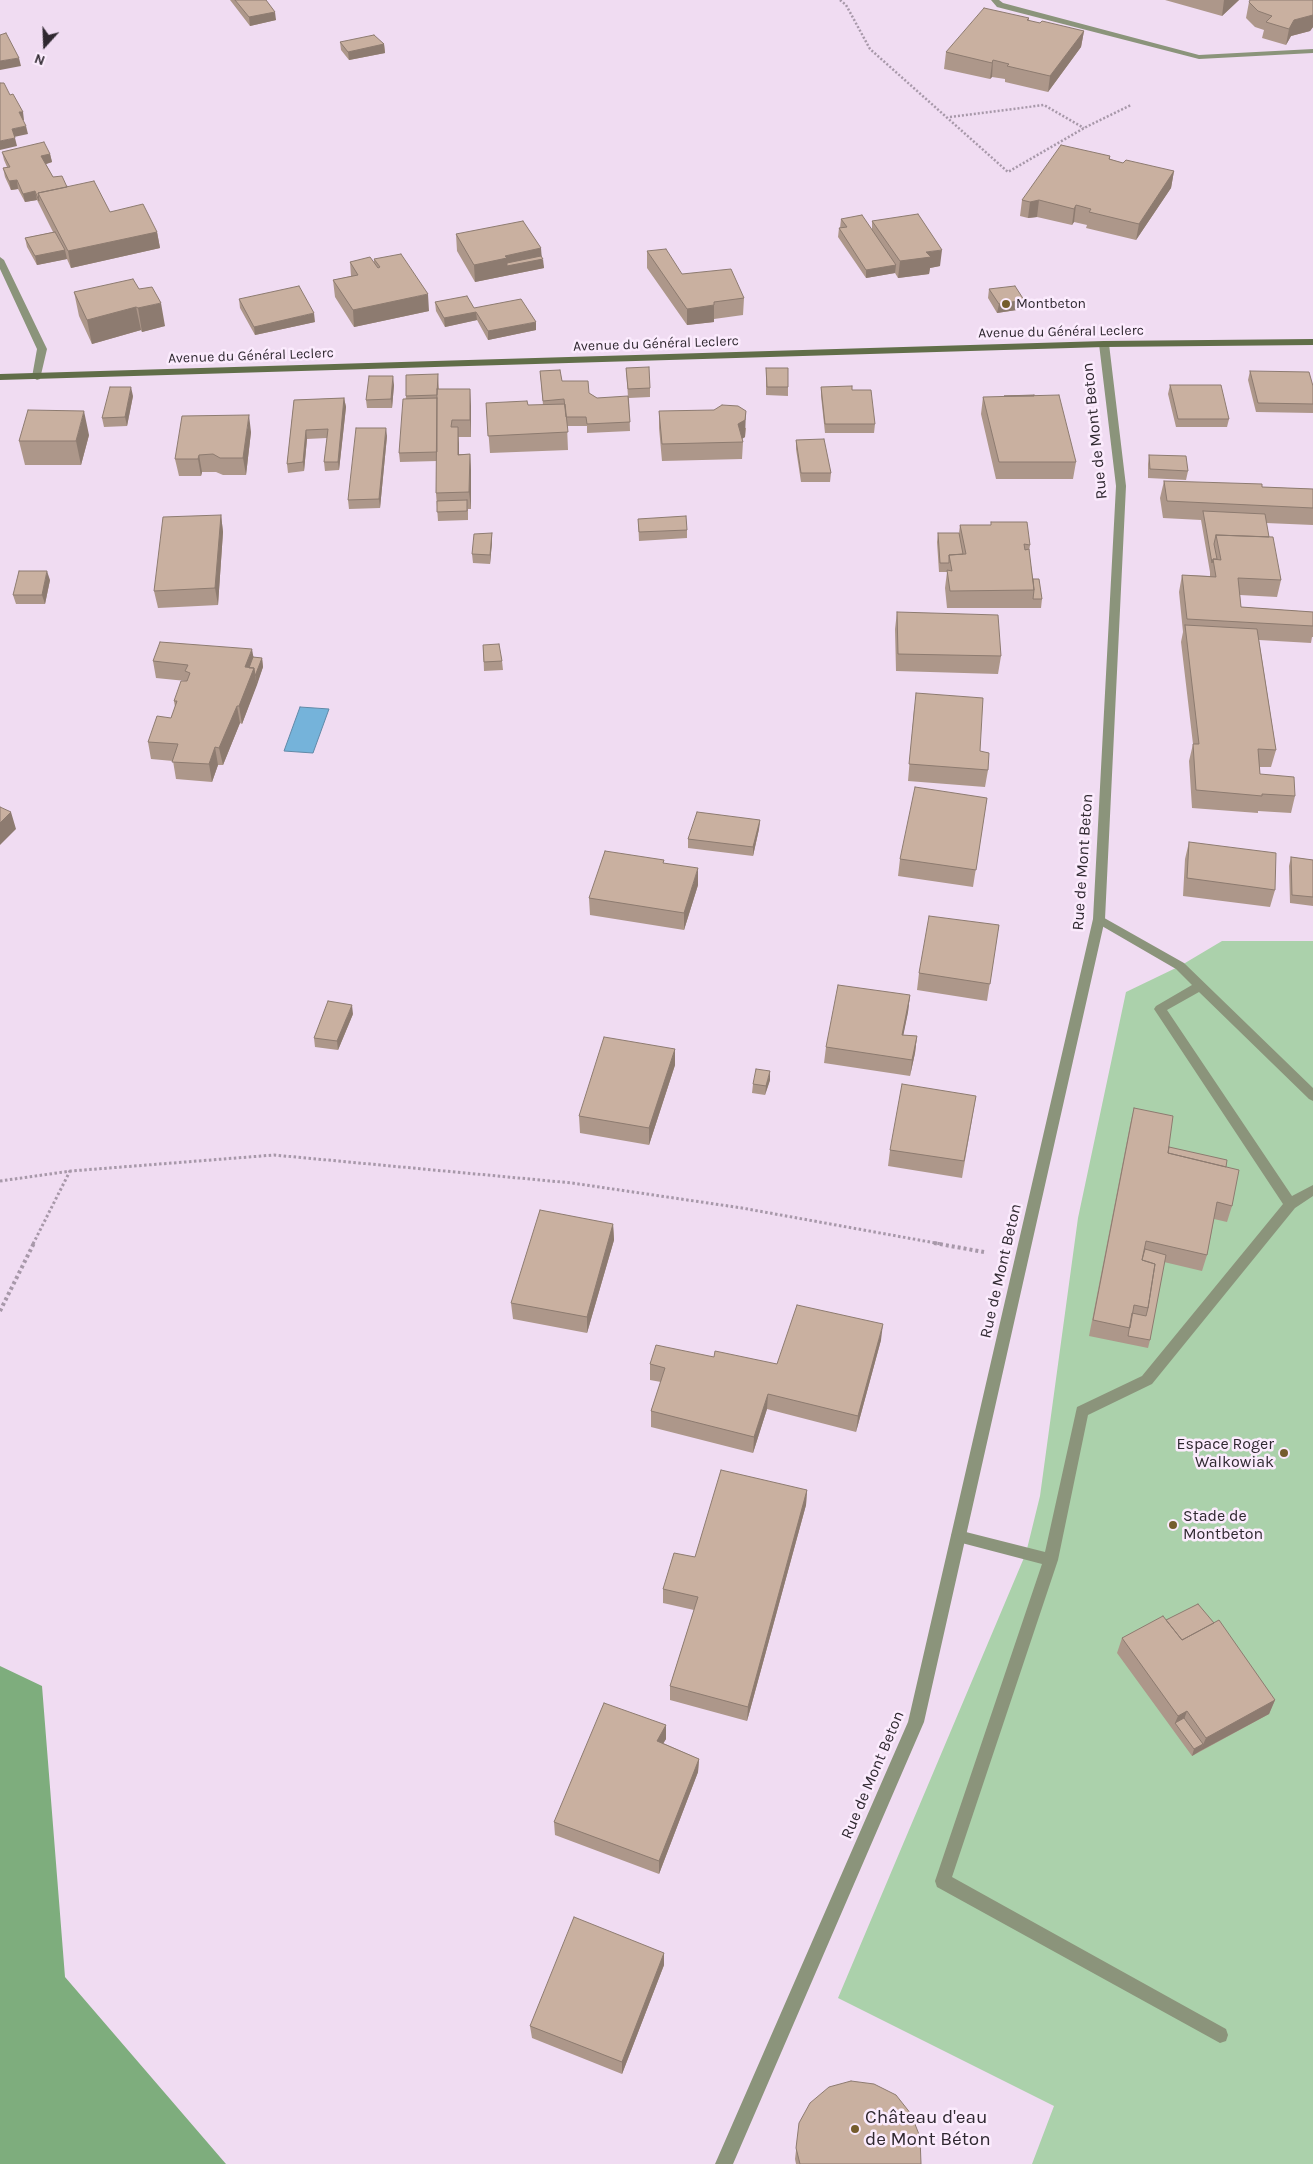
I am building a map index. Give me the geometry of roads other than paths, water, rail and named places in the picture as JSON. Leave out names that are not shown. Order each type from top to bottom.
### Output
[{"type":"main road","name":"Avenue du Général Leclerc","points":[[0,377],[1104,344],[1313,342]]},
{"type":"street","points":[[995,0],[1000,6],[1199,57],[1313,51]]},
{"type":"street","points":[[0,260],[42,349],[37,376]]},
{"type":"street","name":"Rue de Mont Beton","points":[[724,2164],[916,1722],[1099,919],[1121,486],[1104,344]]},
{"type":"street","points":[[1099,919],[1180,966],[1313,1096]]},
{"type":"street","points":[[1201,986],[1160,1009],[1290,1204]]},
{"type":"street","points":[[1220,2035],[942,1881],[1051,1560],[1082,1410],[1147,1380],[1290,1204],[1313,1190]]},
{"type":"street","points":[[958,1536],[1051,1560]]},
{"type":"water","points":[[300,707],[329,709],[313,753],[284,751]]},
{"type":"place","name":"Montbeton","points":[[1006,304]]},
{"type":"place","name":"Espace Roger Walkowiak","points":[[1284,1453]]},
{"type":"place","name":"Stade de Montbeton","points":[[1173,1525]]},
{"type":"place","name":"Château d'eau de Mont Béton","points":[[855,2129]]}]
